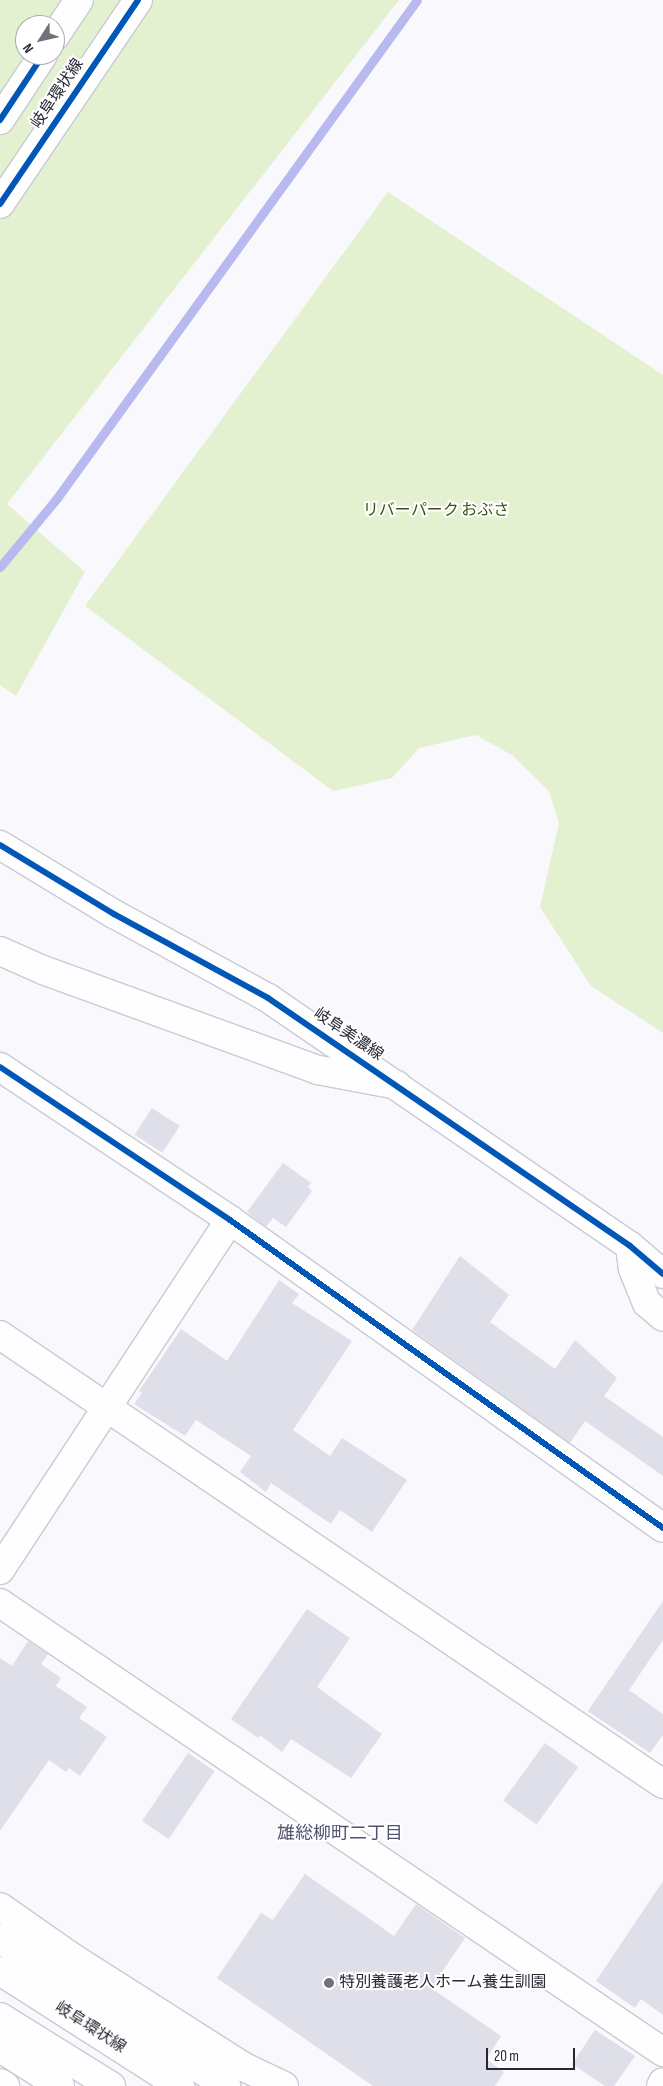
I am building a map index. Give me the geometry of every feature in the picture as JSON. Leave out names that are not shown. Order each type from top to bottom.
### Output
[{"type":"street","points":[[65,21],[79,0]]},
{"type":"street","name":"岐阜環状線","points":[[0,204],[138,0]]},
{"type":"street","name":"岐阜環状線","points":[[0,120],[36,65]]},
{"type":"street","name":"岐阜美濃線","points":[[0,845],[114,914],[268,998],[398,1085],[630,1246],[663,1274]]},
{"type":"street","points":[[0,951],[43,970],[318,1070],[398,1085]]},
{"type":"street","points":[[0,1067],[230,1220],[663,1528]]},
{"type":"street","points":[[0,1570],[230,1220]]},
{"type":"street","points":[[630,1246],[633,1269],[647,1303],[663,1317]]},
{"type":"street","points":[[0,1335],[663,1784]]},
{"type":"street","points":[[0,1603],[663,2052]]},
{"type":"street","points":[[0,1907],[70,1956],[246,2068],[284,2086]]},
{"type":"street","points":[[0,1938],[226,2086]]},
{"type":"street","name":"岐阜環状線","points":[[0,1971],[180,2086]]},
{"type":"street","points":[[0,2017],[111,2086]]},
{"type":"street","points":[[0,2048],[60,2086]]},
{"type":"street","points":[[660,2086],[663,2082]]},
{"type":"street","points":[[0,2083],[5,2086]]},
{"type":"green space","points":[[0,0],[399,0],[7,504],[85,572],[16,696],[0,685]]},
{"type":"green space","name":"リバーパーク おぶさ","points":[[388,192],[663,375],[663,1033],[591,986],[540,907],[559,823],[549,791],[512,755],[476,735],[419,748],[392,778],[333,791],[85,606]]},
{"type":"building","points":[[152,1108],[180,1126],[162,1153],[135,1135]]},
{"type":"building","points":[[283,1163],[311,1183],[308,1187],[312,1191],[286,1227],[273,1218],[266,1227],[247,1212]]},
{"type":"building","points":[[460,1256],[509,1295],[490,1322],[555,1369],[575,1340],[617,1378],[604,1396],[663,1437],[663,1476],[585,1421],[570,1443],[412,1330]]},
{"type":"building","points":[[279,1280],[299,1294],[292,1303],[352,1341],[293,1430],[330,1456],[342,1438],[407,1480],[372,1532],[340,1510],[331,1524],[271,1483],[266,1492],[240,1472],[251,1456],[196,1420],[185,1436],[134,1404],[142,1393],[139,1391],[181,1329],[227,1361]]},
{"type":"building","points":[[663,1601],[663,1640],[629,1690],[663,1714],[663,1735],[650,1753],[588,1711]]},
{"type":"building","points":[[307,1609],[350,1638],[317,1687],[382,1734],[351,1778],[291,1739],[282,1752],[260,1735],[258,1738],[231,1719]]},
{"type":"building","points":[[28,1641],[48,1654],[41,1664],[61,1678],[56,1686],[87,1707],[79,1718],[107,1737],[80,1776],[69,1768],[66,1772],[49,1760],[0,1831],[0,1658],[12,1666]]},
{"type":"building","points":[[545,1743],[578,1767],[536,1825],[503,1800]]},
{"type":"building","points":[[188,1753],[215,1771],[169,1839],[142,1821]]},
{"type":"building","name":"特別養護老人ホーム養生訓園","points":[[305,1874],[394,1936],[416,1904],[465,1938],[431,1988],[501,2036],[486,2059],[504,2072],[495,2086],[373,2086],[217,1978],[261,1913],[273,1920]]},
{"type":"building","points":[[663,1881],[663,2015],[641,1999],[635,2008],[596,1981]]},
{"type":"building","points":[[595,2030],[635,2056],[614,2086],[605,2086],[572,2064]]},
{"type":"waterway","points":[[0,567],[57,498],[417,0]]},
{"type":"cycle path","points":[[0,204],[138,0]]},
{"type":"cycle path","points":[[0,120],[36,65]]},
{"type":"cycle path","points":[[0,845],[114,914],[268,998],[630,1246],[663,1274]]},
{"type":"cycle path","points":[[0,1067],[230,1220],[663,1528]]},
{"type":"place","name":"特別養護老人ホーム養生訓園","points":[[329,1983]]},
{"type":"district","name":"雄総柳町二丁目","points":[[340,1834]]}]
